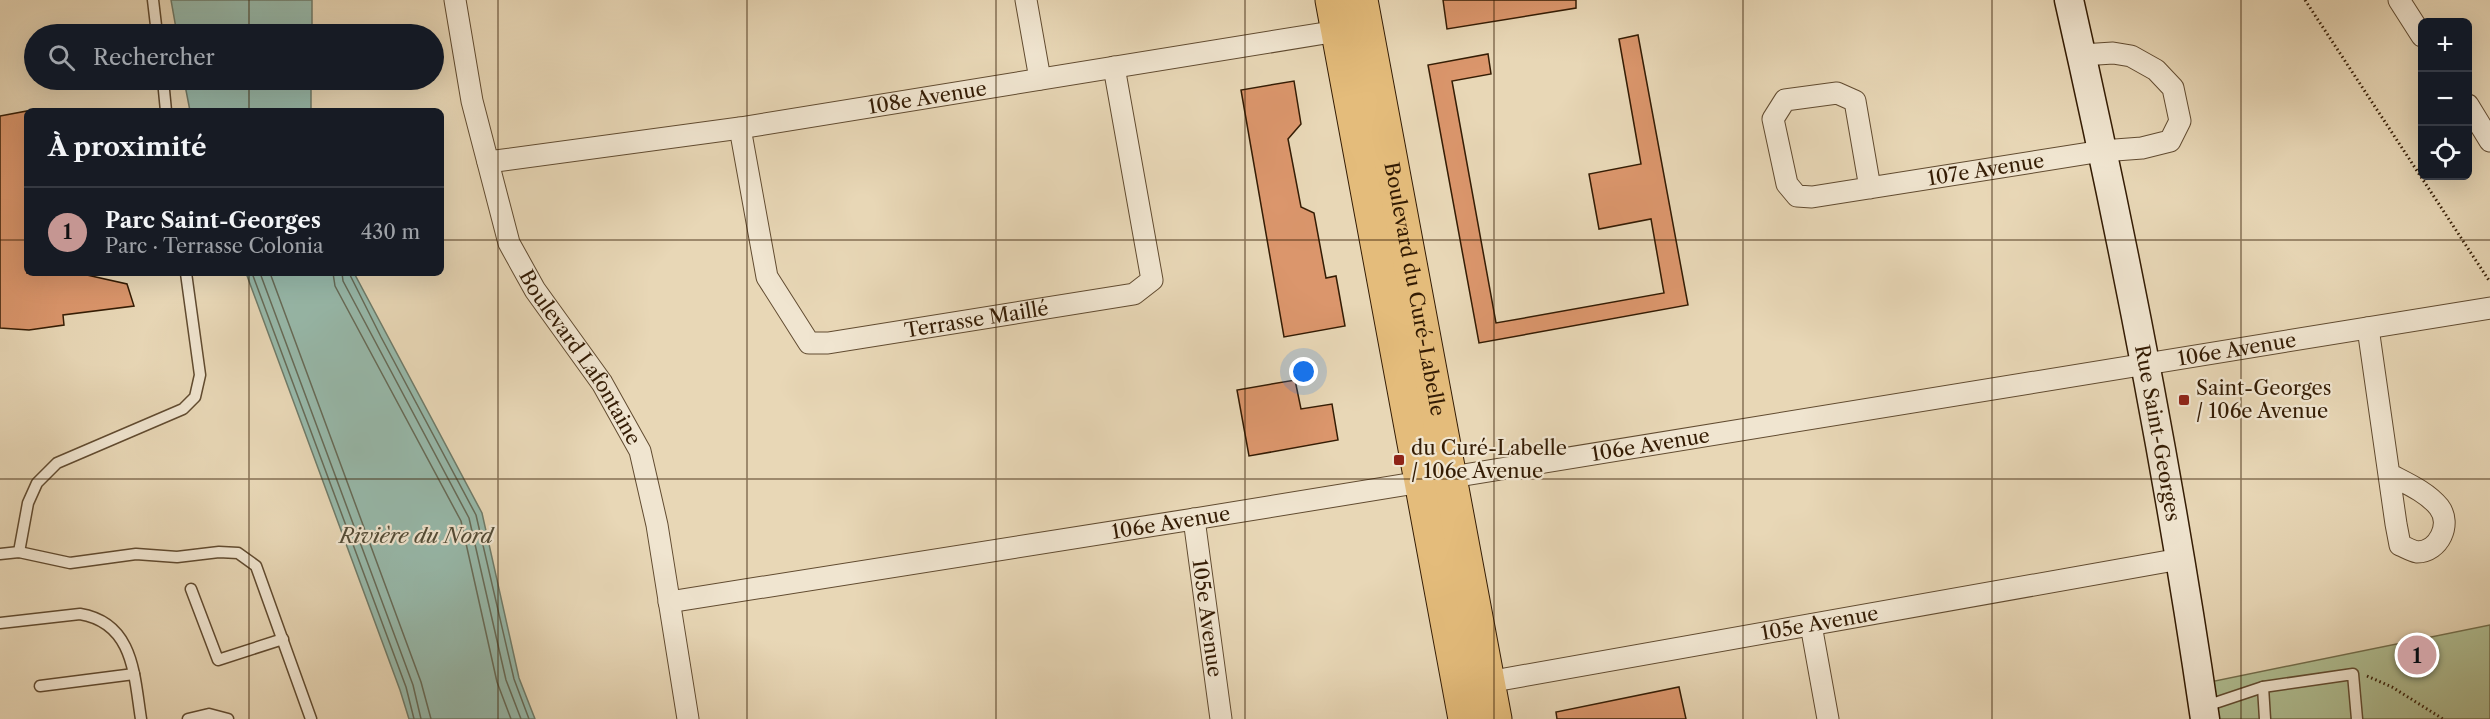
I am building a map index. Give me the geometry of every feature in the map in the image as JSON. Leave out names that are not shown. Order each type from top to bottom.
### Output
[{"type":"main road","name":"Boulevard du Curé-Labelle","points":[[1349,14],[1473,685],[1495,719]]},
{"type":"main road","name":"Boulevard du Curé-Labelle","points":[[1465,719],[1473,685]]},
{"type":"street","name":"Boulevard Lafontaine","points":[[455,0],[472,101],[508,243],[536,290],[602,383],[640,451],[657,525],[688,719]]},
{"type":"street","points":[[1026,0],[1040,80]]},
{"type":"street","name":"Rue Saint-Georges","points":[[2069,0],[2102,151],[2144,364],[2180,559],[2204,713]]},
{"type":"street","points":[[2399,0],[2418,30]]},
{"type":"street","name":"108e Avenue","points":[[488,162],[740,128],[1040,80],[1114,67],[1349,14]]},
{"type":"street","points":[[2082,55],[2113,53],[2131,56],[2156,70],[2173,88],[2180,121],[2170,141],[2142,148],[2102,151]]},
{"type":"street","name":"Terrasse Maillé","points":[[740,128],[767,277],[809,343],[828,343],[1122,296],[1134,294],[1152,280],[1114,67]]},
{"type":"street","name":"107e Avenue","points":[[1870,188],[1855,101],[1838,93],[1785,100],[1773,119],[1787,184],[1797,196],[1812,197],[1870,188],[2102,151]]},
{"type":"street","points":[[2478,114],[2490,141]]},
{"type":"street","name":"106e Avenue","points":[[669,602],[2490,308]]},
{"type":"street","points":[[2368,328],[2389,474]]},
{"type":"street","name":"105e Avenue","points":[[1194,519],[1221,719]]},
{"type":"street","name":"105e Avenue","points":[[1473,685],[2180,559]]},
{"type":"street","points":[[1811,625],[1828,719]]},
{"type":"lane","points":[[153,0],[156,24]]},
{"type":"lane","points":[[164,90],[166,108]]},
{"type":"lane","points":[[19,552],[28,503],[38,483],[57,463],[183,409],[195,397],[200,375],[186,276]]},
{"type":"lane","points":[[0,554],[19,552],[70,563],[136,554],[177,557],[219,552],[238,553],[256,566],[311,719]]},
{"type":"lane","points":[[191,589],[218,660],[283,639]]},
{"type":"lane","points":[[0,623],[69,614],[90,616],[111,627],[119,634],[129,655],[141,719]]},
{"type":"lane","points":[[40,686],[134,674]]},
{"type":"lane","points":[[2204,713],[2263,687],[2353,674],[2357,719]]},
{"type":"lane","points":[[2263,687],[2265,719]]},
{"type":"lane","points":[[188,719],[209,714],[228,719]]},
{"type":"path","points":[[2304,0],[2490,282]]},
{"type":"path","points":[[2353,674],[2365,675],[2392,687],[2443,719]]},
{"type":"shaded area","points":[[2490,625],[2490,719],[2205,719],[2200,684]]},
{"type":"water","points":[[171,0],[312,0],[312,24],[175,24]]},
{"type":"water","points":[[186,90],[311,90],[311,108],[189,108]]},
{"type":"water","name":"Rivière du Nord","points":[[247,276],[356,276],[482,513],[519,678],[535,719],[409,719]]},
{"type":"building","points":[[1443,0],[1576,0],[1576,8],[1447,29]]},
{"type":"building","points":[[1638,35],[1688,305],[1479,343],[1428,65],[1488,54],[1491,74],[1452,81],[1496,323],[1664,293],[1651,219],[1599,229],[1589,174],[1641,164],[1619,39]]},
{"type":"building","points":[[1294,81],[1301,124],[1288,139],[1301,207],[1314,213],[1326,278],[1336,276],[1345,326],[1284,337],[1241,90]]},
{"type":"building","points":[[24,112],[24,276],[91,276],[127,284],[134,306],[63,315],[64,325],[29,330],[0,328],[0,116]]},
{"type":"building","points":[[1295,380],[1301,409],[1332,404],[1338,440],[1249,456],[1237,390]]},
{"type":"building","points":[[1679,687],[1686,719],[1557,719],[1556,712]]},
{"type":"place","name":"Saint-Georges / 106e Avenue","points":[[2184,400]]},
{"type":"place","name":"du Curé-Labelle / 106e Avenue","points":[[1399,460]]},
{"type":"place","name":"Parc Saint-Georges","points":[[2417,655]]}]
